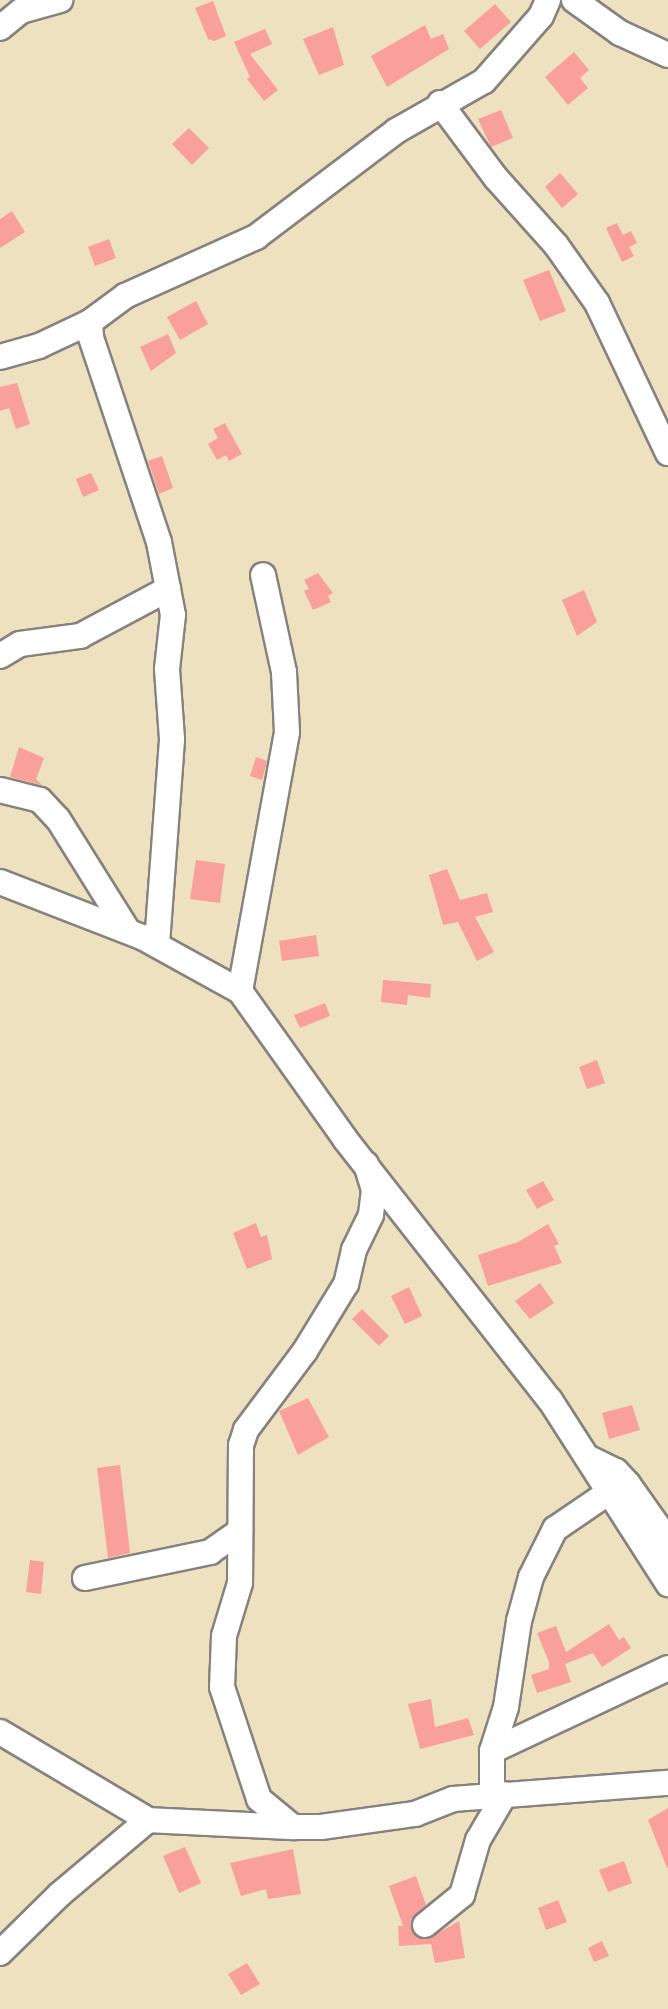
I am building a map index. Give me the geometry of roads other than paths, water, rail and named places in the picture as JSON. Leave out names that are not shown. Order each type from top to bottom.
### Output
[{"type":"street","points":[[0,28],[25,6],[60,0]]},
{"type":"street","points":[[0,357],[38,346],[90,322],[125,296],[256,237],[396,131],[440,103],[484,81],[533,27],[548,0]]},
{"type":"street","points":[[574,0],[620,33],[668,55]]},
{"type":"street","points":[[440,103],[597,303],[668,453]]},
{"type":"street","points":[[90,322],[159,541],[173,615],[167,669],[172,739],[157,944]]},
{"type":"street","points":[[240,991],[287,732],[284,672],[263,575]]},
{"type":"street","points":[[0,656],[20,644],[80,636],[168,589]]},
{"type":"street","points":[[0,790],[40,800],[58,819],[128,931]]},
{"type":"street","points":[[0,882],[157,944],[240,991],[366,1164],[550,1400],[668,1584]]},
{"type":"street","points":[[293,1827],[259,1799],[222,1687],[225,1636],[240,1583],[241,1445],[246,1430],[304,1351],[346,1284],[354,1250],[371,1215],[374,1190],[366,1164]]},
{"type":"street","points":[[587,1457],[616,1471],[628,1484],[663,1532],[668,1552]]},
{"type":"street","points":[[425,1925],[463,1895],[478,1840],[499,1795],[492,1751],[506,1707],[519,1621],[531,1577],[555,1529],[609,1492]]},
{"type":"street","points":[[85,1578],[210,1552],[240,1531]]},
{"type":"street","points":[[492,1751],[668,1668]]},
{"type":"street","points":[[0,1732],[148,1820],[293,1827],[415,1814],[453,1799],[668,1783]]},
{"type":"street","points":[[0,1953],[59,1895],[148,1820]]}]
